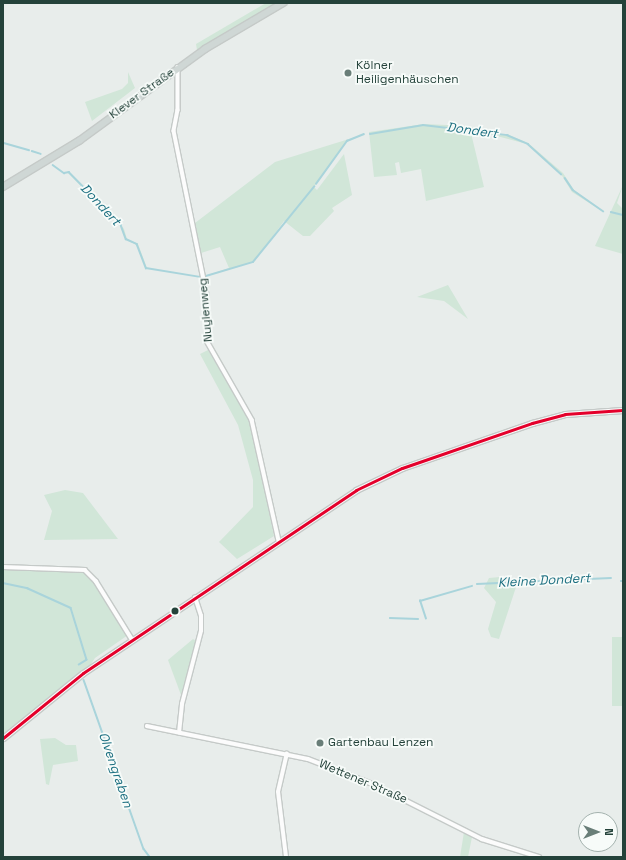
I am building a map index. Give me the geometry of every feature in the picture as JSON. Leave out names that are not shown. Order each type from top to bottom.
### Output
[{"type":"main road","name":"Klever Straße","points":[[3,187],[79,140],[178,68],[283,3]]},
{"type":"street","name":"Nuylenweg","points":[[178,68],[178,110],[174,131],[207,295],[207,341],[252,420],[278,541]]},
{"type":"street","points":[[3,738],[83,673],[356,490],[402,468],[554,417],[623,410]]},
{"type":"street","points":[[3,567],[85,570],[96,581],[132,639]]},
{"type":"street","points":[[179,733],[182,704],[201,631],[201,616],[195,598]]},
{"type":"street","name":"Wettener Straße","points":[[147,726],[287,754],[375,784],[482,839],[539,857]]},
{"type":"street","points":[[286,857],[278,800],[287,754]]},
{"type":"green space","points":[[266,3],[277,3],[197,50],[196,44]]},
{"type":"green space","points":[[128,72],[135,88],[92,121],[85,102],[122,89],[128,83]]},
{"type":"green space","points":[[424,124],[469,126],[490,134],[507,134],[528,143],[563,173],[574,190],[605,213],[572,192],[561,174],[527,144],[470,129],[484,187],[426,201],[421,169],[401,173],[399,162],[395,163],[397,175],[374,177],[369,132]]},
{"type":"green space","points":[[365,134],[347,141],[314,187],[317,190],[344,154],[352,195],[332,208],[334,211],[310,236],[303,236],[284,221],[254,262],[205,276],[229,268],[220,247],[201,253],[195,223],[275,162]]},
{"type":"green space","points":[[69,172],[121,225],[127,239],[138,244],[147,268],[202,277],[146,268],[137,245],[126,240],[121,226],[68,173],[64,173]]},
{"type":"green space","points":[[623,185],[617,203],[623,209],[623,254],[595,246]]},
{"type":"green space","points":[[448,285],[468,319],[444,301],[417,297]]},
{"type":"green space","points":[[208,350],[250,420],[274,536],[237,559],[219,542],[253,507],[253,480],[238,425],[200,354]]},
{"type":"green space","points":[[65,490],[83,493],[118,539],[44,540],[52,511],[44,495]]},
{"type":"green space","points":[[3,569],[84,572],[95,582],[128,635],[95,658],[84,675],[3,739]]},
{"type":"green space","points":[[500,577],[517,584],[499,639],[491,637],[488,629],[496,602],[484,588],[489,578]]},
{"type":"green space","points":[[612,637],[623,637],[623,706],[612,706]]},
{"type":"green space","points":[[193,639],[196,641],[181,695],[168,660]]},
{"type":"green space","points":[[55,738],[66,745],[76,745],[78,761],[53,765],[49,785],[46,784],[40,739]]},
{"type":"green space","points":[[464,832],[472,837],[468,857],[460,857]]},
{"type":"waterway","name":"Dondert","points":[[370,134],[423,125],[507,135],[528,144],[561,174]]},
{"type":"waterway","name":"Dondert","points":[[316,184],[347,141],[364,134]]},
{"type":"waterway","name":"Dondert","points":[[4,143],[29,150]]},
{"type":"waterway","name":"Dondert","points":[[32,151],[41,154]]},
{"type":"waterway","name":"Dondert","points":[[53,165],[64,173],[69,172],[121,225],[126,239],[137,244],[146,268],[201,277]]},
{"type":"waterway","name":"Dondert","points":[[565,178],[573,190],[603,211]]},
{"type":"waterway","name":"Dondert","points":[[206,276],[253,262],[314,187]]},
{"type":"waterway","name":"Dondert","points":[[611,212],[623,215]]},
{"type":"waterway","name":"Kleine Dondert","points":[[477,584],[611,578]]},
{"type":"waterway","name":"Olvengraben","points":[[3,583],[27,588],[71,608],[87,660],[79,665]]},
{"type":"waterway","name":"Kleine Dondert","points":[[426,619],[420,601],[472,586]]},
{"type":"waterway","name":"Kleine Dondert","points":[[390,618],[418,619]]},
{"type":"waterway","name":"Olvengraben","points":[[84,680],[144,849],[150,857]]},
{"type":"transit line","points":[[3,738],[83,673],[356,490],[402,468],[532,423],[565,414],[623,410]]},
{"type":"place","name":"Kölner Heiligenhäuschen","points":[[348,73]]},
{"type":"place","name":"Gartenbau Lenzen","points":[[320,743]]}]
